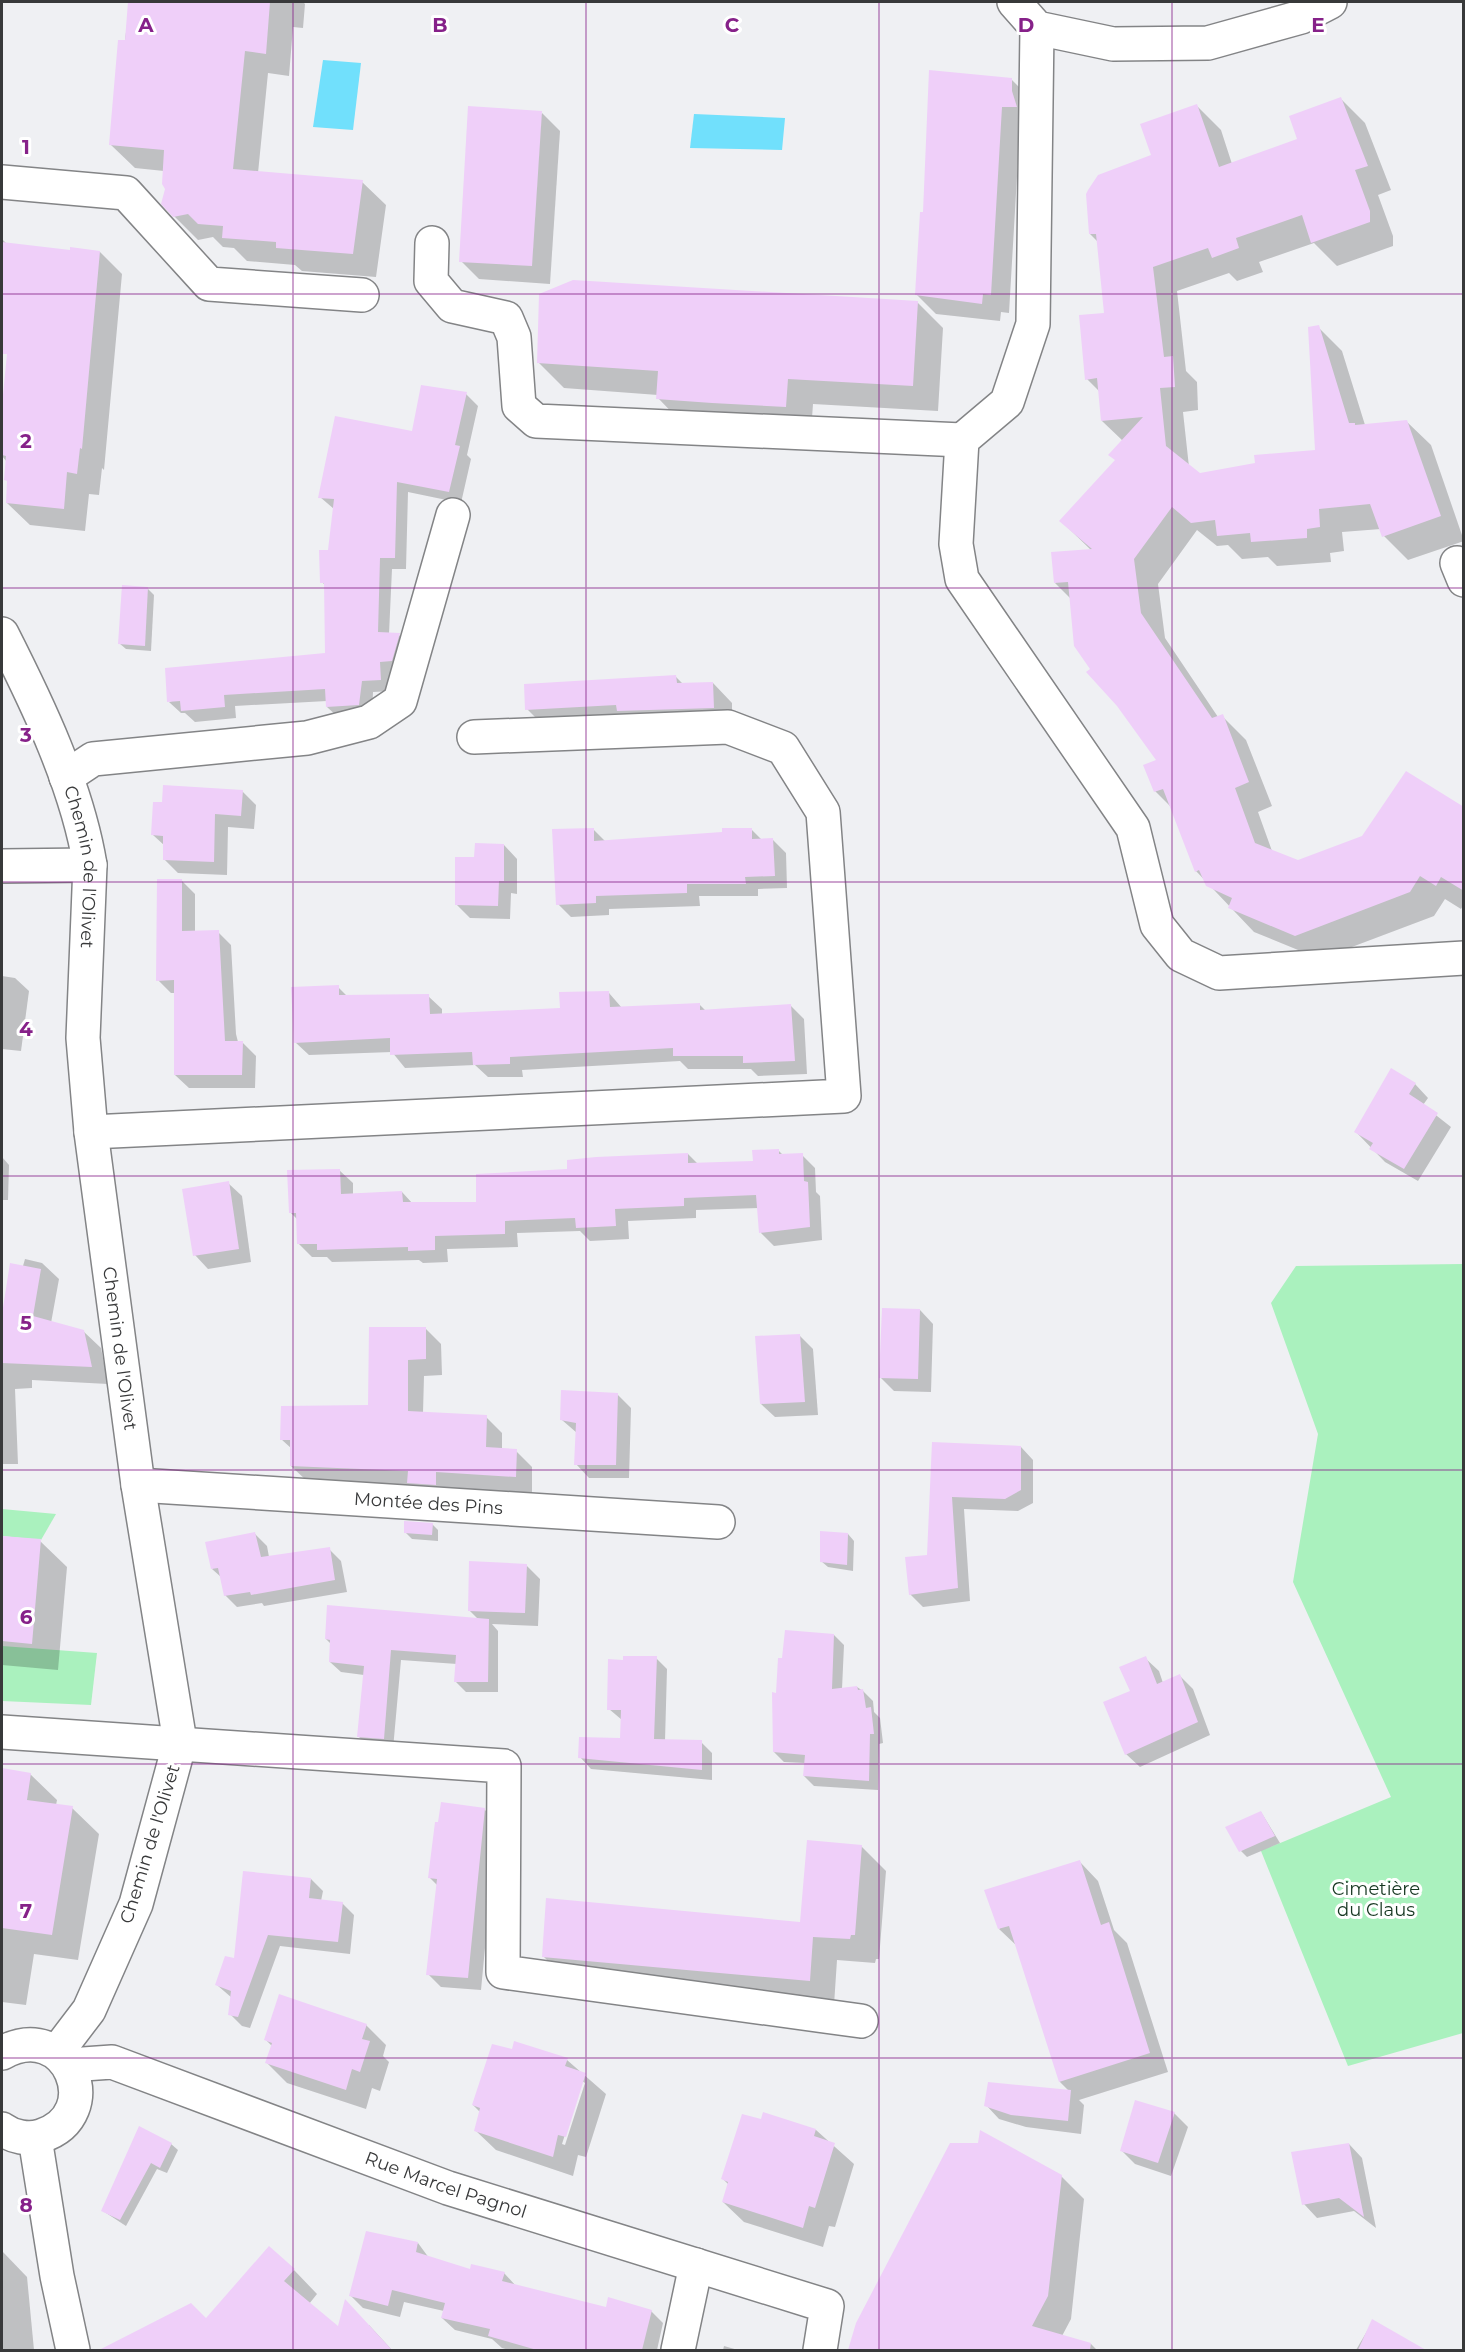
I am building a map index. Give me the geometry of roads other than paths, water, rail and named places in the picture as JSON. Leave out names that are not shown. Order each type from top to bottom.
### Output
[{"type":"street","points":[[1014,2],[1037,28],[1113,44],[1208,43],[1301,17],[1330,2]]},
{"type":"street","points":[[432,243],[431,281],[452,306],[506,318],[514,337],[519,406],[536,421],[962,440],[1007,402],[1033,324],[1037,28]]},
{"type":"street","points":[[2,182],[126,193],[209,284],[362,295]]},
{"type":"street","points":[[962,440],[956,544],[962,579],[1133,828],[1157,925],[1181,955],[1219,973],[1464,958]]},
{"type":"street","points":[[66,777],[93,759],[307,738],[369,722],[400,701],[453,515]]},
{"type":"street","name":"Chemin de l'Olivet","points":[[2,634],[66,777],[86,840],[90,865],[83,1038],[91,1132],[138,1485],[180,1742],[136,1904],[89,2010],[63,2059]]},
{"type":"street","points":[[91,1132],[844,1096],[823,812],[783,748],[729,727],[474,737]]},
{"type":"street","points":[[2,866],[90,865]]},
{"type":"street","name":"Montée des Pins","points":[[138,1485],[718,1522]]},
{"type":"street","points":[[2,1732],[180,1742],[504,1766],[503,1972],[861,2021]]},
{"type":"street","name":"Rue Marcel Pagnol","points":[[2,2053],[13,2046],[28,2044],[43,2046],[63,2059],[112,2062],[448,2188],[827,2306],[820,2350]]},
{"type":"street","points":[[2,2129],[19,2137],[34,2138],[50,2133],[63,2124],[72,2111],[76,2096],[75,2080],[63,2059]]},
{"type":"street","points":[[34,2138],[57,2276],[73,2350]]},
{"type":"street","points":[[678,2350],[696,2265]]},
{"type":"water","points":[[323,60],[361,63],[353,130],[313,127]]},
{"type":"water","points":[[694,114],[785,118],[782,150],[690,148]]},
{"type":"park label","name":"Cimetière du Claus","points":[[1376,1899]]}]
